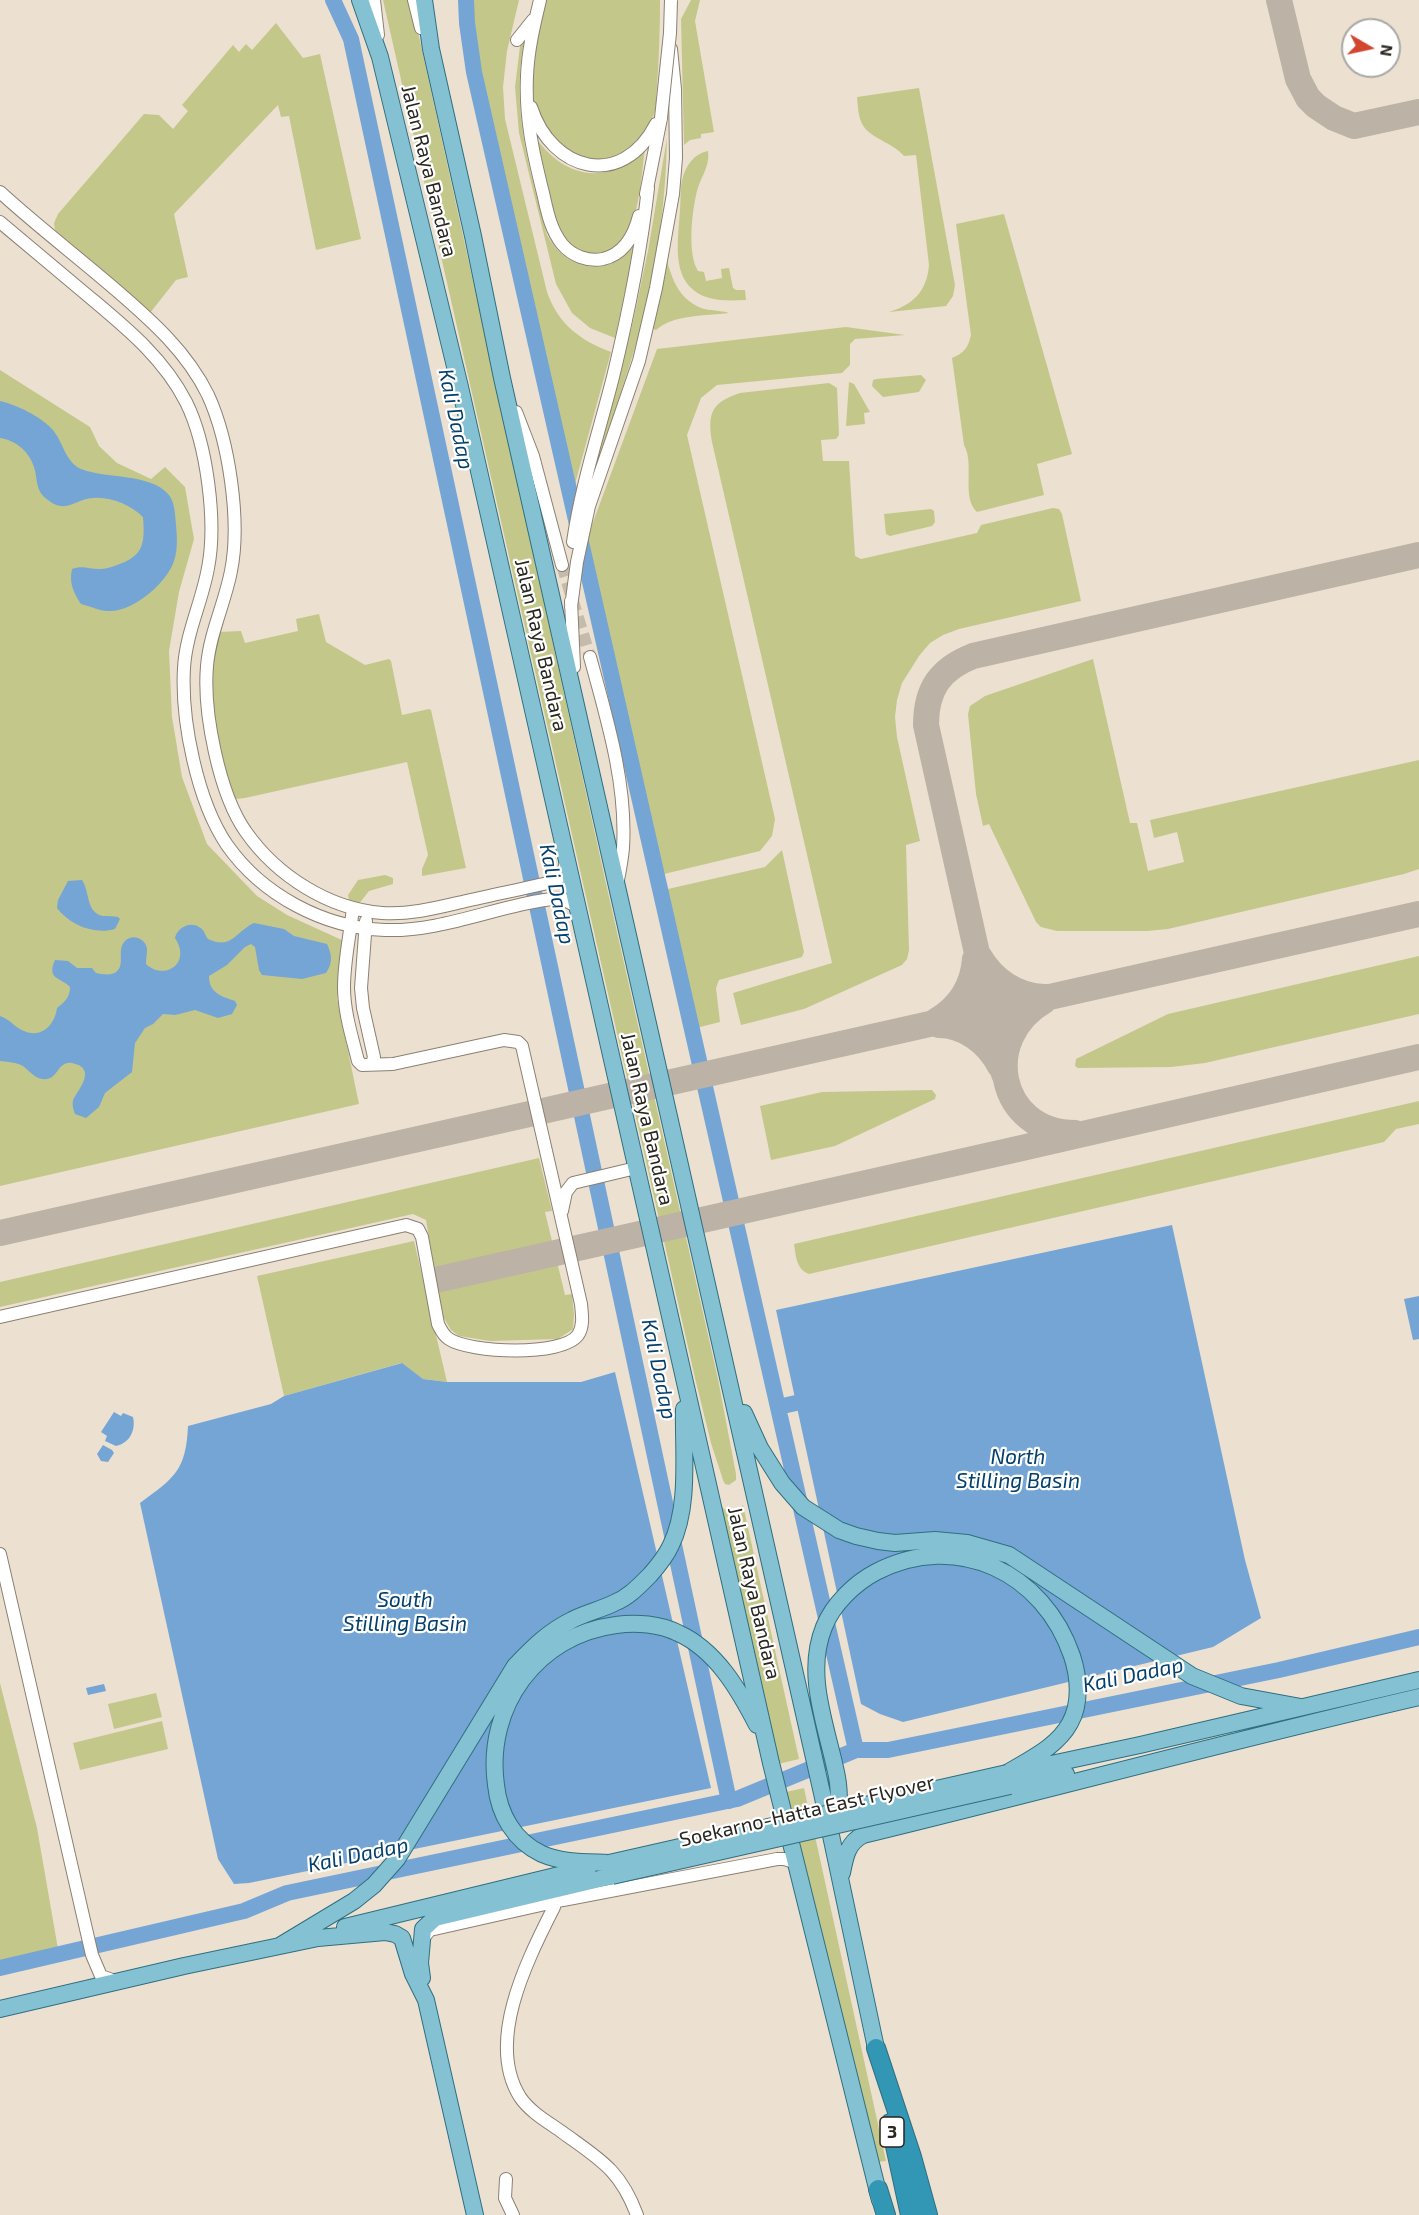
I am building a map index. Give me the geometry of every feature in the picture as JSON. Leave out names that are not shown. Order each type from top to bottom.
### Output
[{"type":"highway","points":[[876,2048],[912,2157],[928,2215]]},
{"type":"highway","name":"3","points":[[876,2048],[910,2215]]},
{"type":"highway","points":[[878,2189],[885,2215]]},
{"type":"main road","name":"Jalan Raya Bandara","points":[[360,0],[380,57],[486,496],[769,1755],[794,1862],[878,2189]]},
{"type":"main road","name":"Jalan Raya Bandara","points":[[424,0],[431,49],[502,378],[822,1793],[876,2048]]},
{"type":"main road","points":[[727,1370],[760,1448],[782,1483],[803,1507],[839,1530],[856,1536],[895,1543],[935,1540],[966,1543],[1009,1556],[1192,1676],[1240,1696],[1301,1707]]},
{"type":"main road","points":[[281,1945],[354,1901],[374,1886],[397,1859],[515,1666],[559,1627],[613,1604],[633,1592],[663,1558],[678,1529],[682,1506],[685,1381]]},
{"type":"main road","points":[[836,1856],[839,1839],[838,1780],[816,1683],[817,1656],[824,1626],[839,1602],[867,1576],[885,1567],[916,1557],[953,1555],[969,1558],[1005,1572],[1023,1584],[1044,1605],[1058,1624],[1074,1664],[1078,1687],[1077,1702],[1070,1723],[1049,1748],[1009,1780]]},
{"type":"main road","points":[[611,1869],[541,1853],[523,1843],[512,1829],[497,1797],[494,1764],[496,1738],[503,1713],[512,1695],[533,1666],[547,1654],[573,1636],[595,1628],[635,1624],[664,1628],[689,1638],[718,1663],[735,1686],[769,1755]]},
{"type":"main road","points":[[1009,1780],[1140,1745],[1419,1680]]},
{"type":"main road","points":[[841,1883],[844,1863],[850,1846],[857,1838],[863,1836],[1240,1739],[1419,1697]]},
{"type":"main road","points":[[1009,1780],[1240,1739]]},
{"type":"main road","name":"Soekarno-Hatta East Flyover","points":[[611,1869],[1009,1780]]},
{"type":"main road","points":[[318,1938],[349,1925],[611,1869]]},
{"type":"main road","points":[[475,2215],[426,2000],[420,1963],[423,1929],[435,1918],[611,1869]]},
{"type":"main road","points":[[0,2009],[281,1945],[318,1938],[385,1932],[402,1938],[413,1974],[426,2000]]},
{"type":"street","name":"Jalan Raya Bandara","points":[[374,0],[380,57]]},
{"type":"street","name":"Jalan Raya Bandara","points":[[414,0],[423,34],[431,49]]},
{"type":"street","points":[[540,0],[528,51],[526,93],[530,142],[555,234],[567,249],[581,257],[604,258],[624,248],[636,230],[648,188]]},
{"type":"street","points":[[576,708],[571,607],[572,550],[593,474],[639,361],[656,288],[673,194],[676,114],[669,0]]},
{"type":"street","points":[[571,607],[582,531],[605,406],[642,238],[648,188],[663,107],[669,0]]},
{"type":"street","points":[[517,40],[536,18]]},
{"type":"street","points":[[526,93],[539,128],[561,153],[570,159],[588,165],[615,162],[638,150],[650,136],[658,120],[671,46]]},
{"type":"street","points":[[0,192],[153,321],[187,361],[208,396],[225,454],[235,530],[231,572],[215,624],[207,668],[208,714],[224,783],[245,831],[262,852],[300,883],[326,899],[368,911],[396,913],[423,911],[552,882],[561,876],[567,861]]},
{"type":"street","points":[[0,222],[139,339],[156,357],[182,396],[194,423],[207,481],[212,529],[208,568],[187,643],[184,668],[186,718],[202,788],[219,831],[236,856],[259,879],[296,905],[319,916],[351,925],[398,930],[426,927],[561,898],[569,902],[578,912]]},
{"type":"street","points":[[23,240],[37,223]]},
{"type":"street","points":[[502,378],[533,456],[562,565]]},
{"type":"street","points":[[590,657],[620,784],[623,849],[617,886]]},
{"type":"street","points":[[0,1317],[406,1225],[418,1229],[422,1237],[438,1324],[450,1340],[466,1345],[510,1351],[561,1345],[578,1336],[582,1323],[581,1304],[525,1057],[518,1042],[504,1040],[393,1064],[364,1066],[358,1060],[344,989],[344,966],[353,908]]},
{"type":"street","points":[[368,911],[361,988],[374,1057],[372,1064]]},
{"type":"street","points":[[562,1222],[566,1192],[573,1183],[582,1179],[636,1168]]},
{"type":"street","points":[[0,1554],[92,1956],[101,1976],[115,1981]]},
{"type":"street","points":[[420,1943],[430,1930],[563,1900],[777,1859],[794,1862]]},
{"type":"street","points":[[554,1907],[534,1947],[509,2022],[507,2060],[512,2079],[520,2097],[535,2113],[615,2172],[637,2215]]},
{"type":"street","points":[[506,2178],[505,2198],[513,2215]]},
{"type":"green space","points":[[383,0],[411,0],[718,1379],[736,1474],[736,1480],[729,1485],[723,1480],[711,1443],[695,1378]]},
{"type":"green space","points":[[469,0],[519,0],[507,51],[503,87],[505,119],[547,292],[557,313],[572,330],[580,337],[611,352],[572,495],[477,72],[469,24]]},
{"type":"green space","points":[[544,0],[660,0],[655,111],[649,126],[641,136],[621,153],[597,160],[584,159],[571,154],[554,140],[542,121],[533,96],[531,68]]},
{"type":"green space","points":[[691,0],[700,0],[695,21],[714,132],[701,134],[701,138],[690,140],[684,145],[681,19]]},
{"type":"green space","points":[[276,23],[303,58],[320,54],[361,239],[316,250],[289,116],[281,117],[278,105],[174,214],[188,277],[176,280],[150,313],[55,230],[54,223],[58,214],[144,114],[159,115],[173,129],[188,111],[182,105],[233,45],[239,52],[246,44],[252,50]]},
{"type":"green space","points":[[521,38],[524,40],[520,91],[524,139],[547,235],[566,257],[588,266],[612,263],[624,256],[635,245],[615,338],[590,328],[572,313],[556,284],[519,133],[515,87]]},
{"type":"green space","points":[[919,88],[955,285],[953,296],[946,306],[889,312],[912,301],[922,289],[928,274],[929,265],[916,155],[904,156],[868,131],[861,120],[857,97]]},
{"type":"green space","points":[[531,130],[542,146],[555,158],[569,167],[584,172],[599,173],[614,170],[630,162],[645,149],[635,215],[629,231],[620,243],[608,252],[585,253],[565,238],[555,222]]},
{"type":"green space","points":[[667,138],[663,205],[649,293],[633,355],[594,474],[592,473],[632,326],[648,251]]},
{"type":"green space","points":[[708,151],[708,162],[697,191],[694,209],[692,254],[698,271],[704,272],[706,281],[722,278],[721,269],[729,268],[733,288],[745,290],[746,300],[723,300],[701,295],[689,286],[680,269],[678,239],[682,181],[690,162],[698,155]]},
{"type":"green space","points":[[1004,214],[1072,454],[1037,464],[1044,495],[977,512],[970,498],[967,453],[952,358],[965,349],[971,335],[956,224]]},
{"type":"green space","points":[[666,257],[677,287],[687,299],[701,308],[729,313],[681,318],[656,330],[651,328]]},
{"type":"green space","points":[[846,327],[905,335],[855,339],[850,344],[850,365],[842,373],[717,385],[701,398],[687,435],[775,819],[772,836],[760,851],[664,874],[587,541],[592,525],[657,349]]},
{"type":"green space","points":[[0,370],[90,427],[99,446],[117,463],[151,479],[165,467],[185,487],[194,539],[179,592],[169,651],[172,717],[182,777],[207,844],[257,896],[287,915],[344,941],[337,998],[359,1104],[0,1186]]},
{"type":"green space","points":[[921,375],[926,380],[919,392],[883,397],[872,386],[873,380],[876,379]]},
{"type":"green space","points":[[849,382],[854,384],[870,412],[864,413],[865,424],[846,426]]},
{"type":"green space","points":[[829,383],[837,388],[839,435],[836,439],[821,440],[823,461],[849,461],[855,556],[861,559],[977,533],[981,525],[1053,508],[1059,509],[1081,601],[959,629],[930,643],[919,656],[902,683],[895,717],[897,737],[920,841],[906,845],[909,950],[907,959],[902,965],[804,1009],[741,1025],[733,993],[832,963],[712,442],[710,423],[714,410],[723,400],[731,396]]},
{"type":"green space","points":[[931,509],[934,511],[935,522],[932,526],[890,536],[886,534],[884,514]]},
{"type":"green space","points":[[319,614],[326,642],[365,665],[389,659],[391,661],[402,715],[431,710],[466,868],[422,876],[422,869],[428,855],[407,762],[235,799],[220,752],[212,702],[211,664],[218,632],[241,631],[245,643],[298,631],[296,619]]},
{"type":"green space","points":[[1093,659],[1130,823],[1137,823],[1148,871],[1184,862],[1177,832],[1154,838],[1150,820],[1419,760],[1419,869],[1168,929],[1057,931],[1041,927],[1036,922],[989,824],[983,826],[976,794],[968,714],[970,706],[985,696]]},
{"type":"green space","points":[[782,850],[804,952],[802,957],[719,980],[716,988],[720,1022],[688,1030],[659,891],[765,867]]},
{"type":"green space","points":[[385,875],[393,878],[393,884],[369,891],[358,905],[350,904],[348,895],[358,880]]},
{"type":"green space","points":[[1419,956],[1419,1014],[1205,1063],[1171,1067],[1078,1068],[1075,1066],[1076,1059],[1168,1014]]},
{"type":"green space","points":[[932,1090],[936,1095],[935,1099],[835,1146],[771,1160],[760,1106],[822,1092]]},
{"type":"green space","points":[[1419,1101],[1419,1124],[1396,1129],[1384,1142],[809,1274],[801,1269],[796,1257],[794,1244]]},
{"type":"green space","points":[[539,1158],[552,1211],[545,1212],[565,1295],[572,1294],[573,1329],[558,1339],[490,1341],[459,1336],[451,1330],[442,1315],[426,1220],[413,1214],[0,1307],[0,1282]]},
{"type":"green space","points":[[414,1241],[447,1382],[423,1379],[401,1363],[284,1396],[257,1276]]},
{"type":"green space","points":[[720,1504],[724,1509],[733,1512],[743,1505],[799,1759],[778,1764]]},
{"type":"green space","points":[[0,1683],[37,1828],[58,1949],[0,1963]]},
{"type":"green space","points":[[156,1693],[162,1717],[114,1729],[108,1704]]},
{"type":"green space","points":[[162,1721],[168,1749],[80,1770],[73,1743]]},
{"type":"green space","points":[[804,1788],[808,1807],[790,1811],[786,1792]]},
{"type":"green space","points":[[815,1836],[886,2161],[878,2162],[797,1841]]},
{"type":"water","points":[[0,401],[14,405],[47,424],[56,434],[71,461],[81,469],[139,479],[160,487],[168,494],[174,508],[177,543],[175,557],[164,578],[138,602],[117,610],[105,611],[81,604],[72,587],[71,579],[72,569],[106,568],[126,561],[138,553],[144,534],[143,517],[131,507],[107,499],[91,498],[62,506],[44,497],[39,489],[29,456],[16,444],[0,438]]},
{"type":"water","points":[[82,880],[94,911],[103,916],[120,919],[115,929],[99,931],[83,927],[62,914],[57,908],[58,900],[68,881]]},
{"type":"water","points":[[254,923],[284,929],[294,936],[327,944],[331,959],[326,973],[302,979],[262,975],[255,947],[251,944],[245,947],[227,965],[209,976],[214,990],[235,1001],[237,1005],[232,1014],[218,1018],[195,1010],[175,1015],[163,1014],[145,1028],[135,1043],[132,1072],[105,1093],[99,1107],[86,1118],[75,1114],[73,1105],[73,1100],[84,1080],[84,1069],[80,1066],[67,1063],[51,1078],[43,1079],[36,1077],[23,1066],[0,1061],[0,1016],[21,1030],[36,1033],[50,1024],[57,1008],[68,996],[70,987],[53,975],[55,960],[68,961],[77,968],[92,968],[96,973],[112,974],[119,969],[122,945],[128,939],[135,937],[146,945],[146,964],[153,969],[168,970],[178,962],[179,947],[175,938],[178,931],[184,927],[195,925],[202,929],[208,939],[223,942],[233,938]]},
{"type":"water","name":"North Stilling Basin","points":[[1172,1225],[1245,1560],[1261,1618],[1213,1647],[903,1722],[861,1704],[776,1310]]},
{"type":"water","points":[[1419,1296],[1419,1339],[1413,1340],[1404,1299]]},
{"type":"water","name":"South Stilling Basin","points":[[402,1363],[423,1379],[447,1382],[581,1382],[615,1372],[711,1788],[249,1883],[234,1884],[218,1859],[140,1503],[170,1480],[181,1464],[188,1426],[271,1404],[284,1396]]},
{"type":"water","points":[[114,1412],[121,1416],[123,1413],[133,1417],[134,1422],[133,1431],[128,1439],[116,1446],[105,1441],[107,1436],[101,1432]]},
{"type":"water","points":[[103,1445],[114,1453],[108,1462],[101,1461],[97,1454]]},
{"type":"water","points":[[104,1684],[106,1691],[88,1695],[86,1688]]},
{"type":"waterway","name":"Kali Dadap","points":[[333,0],[351,39],[729,1801]]},
{"type":"waterway","name":"Kali Dadap","points":[[466,0],[474,72],[856,1750]]},
{"type":"waterway","name":"Kali Dadap","points":[[778,1407],[796,1403]]},
{"type":"waterway","name":"Kali Dadap","points":[[0,1968],[244,1911],[287,1893],[737,1799],[856,1750],[888,1750],[1279,1670],[1419,1637]]},
{"type":"taxiway","points":[[1279,0],[1298,79],[1308,98],[1316,106],[1334,118],[1354,126],[1419,112]]},
{"type":"taxiway","points":[[1004,1074],[926,725],[929,701],[937,682],[952,667],[973,656],[1419,555]]},
{"type":"taxiway","points":[[0,1233],[1419,914]]},
{"type":"taxiway","points":[[979,956],[991,972],[1006,985],[1024,994],[1044,997]]},
{"type":"taxiway","points":[[936,1021],[952,1009],[964,995],[974,969],[975,959]]},
{"type":"taxiway","points":[[1044,1001],[1024,1017],[1011,1037],[1005,1059],[1006,1080],[1014,1101],[1028,1117],[1049,1129],[1075,1133]]},
{"type":"taxiway","points":[[939,1025],[958,1028],[975,1037],[989,1050],[1000,1066]]},
{"type":"taxiway","points":[[440,1279],[1419,1057]]},
{"type":"tunnel","points":[[562,565],[590,657]]}]
